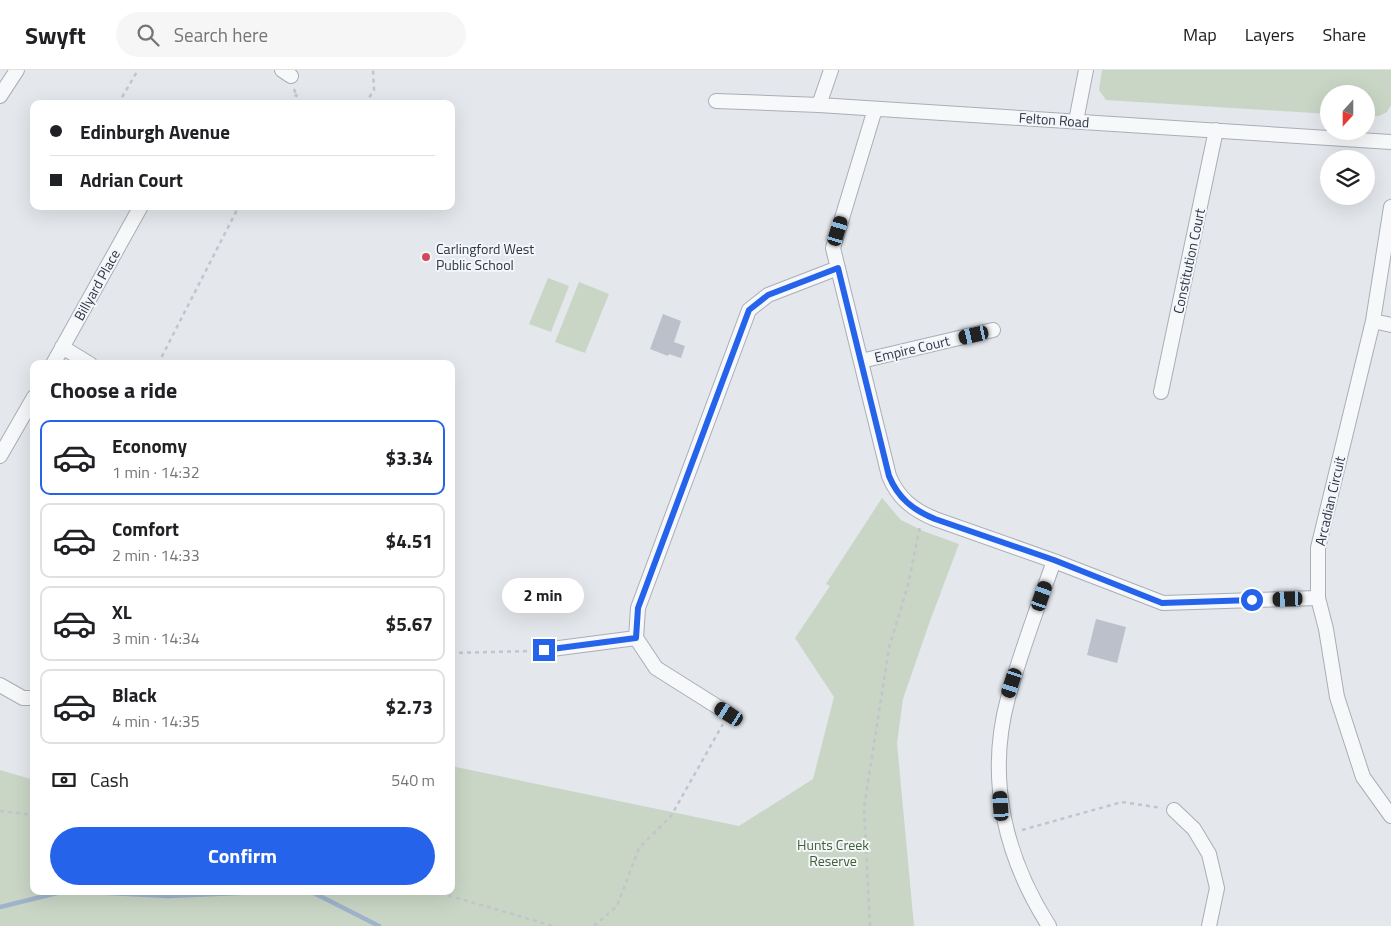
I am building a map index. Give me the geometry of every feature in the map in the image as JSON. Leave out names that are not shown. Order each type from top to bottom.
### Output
[{"type":"street","points":[[0,96],[16,70]]},
{"type":"street","points":[[819,105],[831,70]]},
{"type":"street","points":[[1076,121],[1086,70]]},
{"type":"street","name":"Felton Road","points":[[716,101],[819,105],[1391,142]]},
{"type":"street","points":[[875,109],[833,248],[889,476],[893,486],[910,505],[923,514],[1054,560],[1162,603],[1318,598]]},
{"type":"street","name":"Constitution Court","points":[[1161,392],[1216,130]]},
{"type":"street","name":"Arcadian Circuit","points":[[1391,207],[1373,321],[1318,548],[1318,598],[1326,629],[1337,697],[1363,777],[1391,816]]},
{"type":"street","name":"Billyard Place","points":[[55,360],[139,210]]},
{"type":"street","points":[[729,714],[656,668],[636,638],[638,608],[749,310],[768,295],[838,268]]},
{"type":"street","points":[[1373,321],[1391,325]]},
{"type":"street","name":"Empire Court","points":[[861,361],[993,330]]},
{"type":"street","points":[[62,347],[83,360]]},
{"type":"street","points":[[0,456],[30,404]]},
{"type":"street","points":[[1049,926],[1032,899],[1018,868],[1007,834],[1001,806],[999,777],[1000,747],[1008,698],[1054,560]]},
{"type":"street","points":[[544,650],[636,638]]},
{"type":"street","points":[[0,685],[23,698],[30,698]]},
{"type":"street","points":[[1174,810],[1194,829],[1209,854],[1217,888],[1209,926]]},
{"type":"path","points":[[120,100],[138,70]]},
{"type":"path","points":[[368,100],[374,90],[373,70]]},
{"type":"path","points":[[160,360],[237,210]]},
{"type":"path","points":[[870,926],[864,808],[889,648],[908,585],[923,514]]},
{"type":"path","points":[[455,653],[544,650]]},
{"type":"path","points":[[594,926],[617,906],[639,848],[671,816],[729,714]]},
{"type":"path","points":[[1007,834],[1122,802],[1174,810]]},
{"type":"path","points":[[0,811],[30,815]]},
{"type":"path","points":[[447,895],[554,926]]},
{"type":"green space","points":[[1102,70],[1391,70],[1391,105],[1387,112],[1379,116],[1375,116],[1375,85],[1320,85],[1320,113],[1106,100],[1099,90]]},
{"type":"green space","points":[[548,278],[569,286],[551,332],[529,324]]},
{"type":"green space","points":[[579,282],[609,294],[585,353],[555,342]]},
{"type":"green space","name":"Hunts Creek Reserve","points":[[882,498],[901,520],[923,531],[959,544],[903,699],[897,743],[914,926],[0,926],[0,770],[30,779],[30,895],[455,895],[455,767],[739,826],[813,779],[834,697],[795,638],[830,586],[826,584]]},
{"type":"building","points":[[663,314],[681,321],[674,342],[685,346],[681,358],[669,354],[668,356],[650,349]]},
{"type":"building","points":[[1096,619],[1126,627],[1117,663],[1087,655]]},
{"type":"waterway","points":[[0,907],[49,895]]},
{"type":"waterway","points":[[148,895],[191,895]]},
{"type":"waterway","points":[[318,895],[379,926]]},
{"type":"place","name":"Carlingford West Public School","points":[[426,257]]},
{"type":"route","points":[[544,650],[636,638],[638,608],[749,310],[768,295],[838,268],[889,476],[893,486],[910,505],[935,519],[1054,560],[1162,603],[1252,600]]}]
